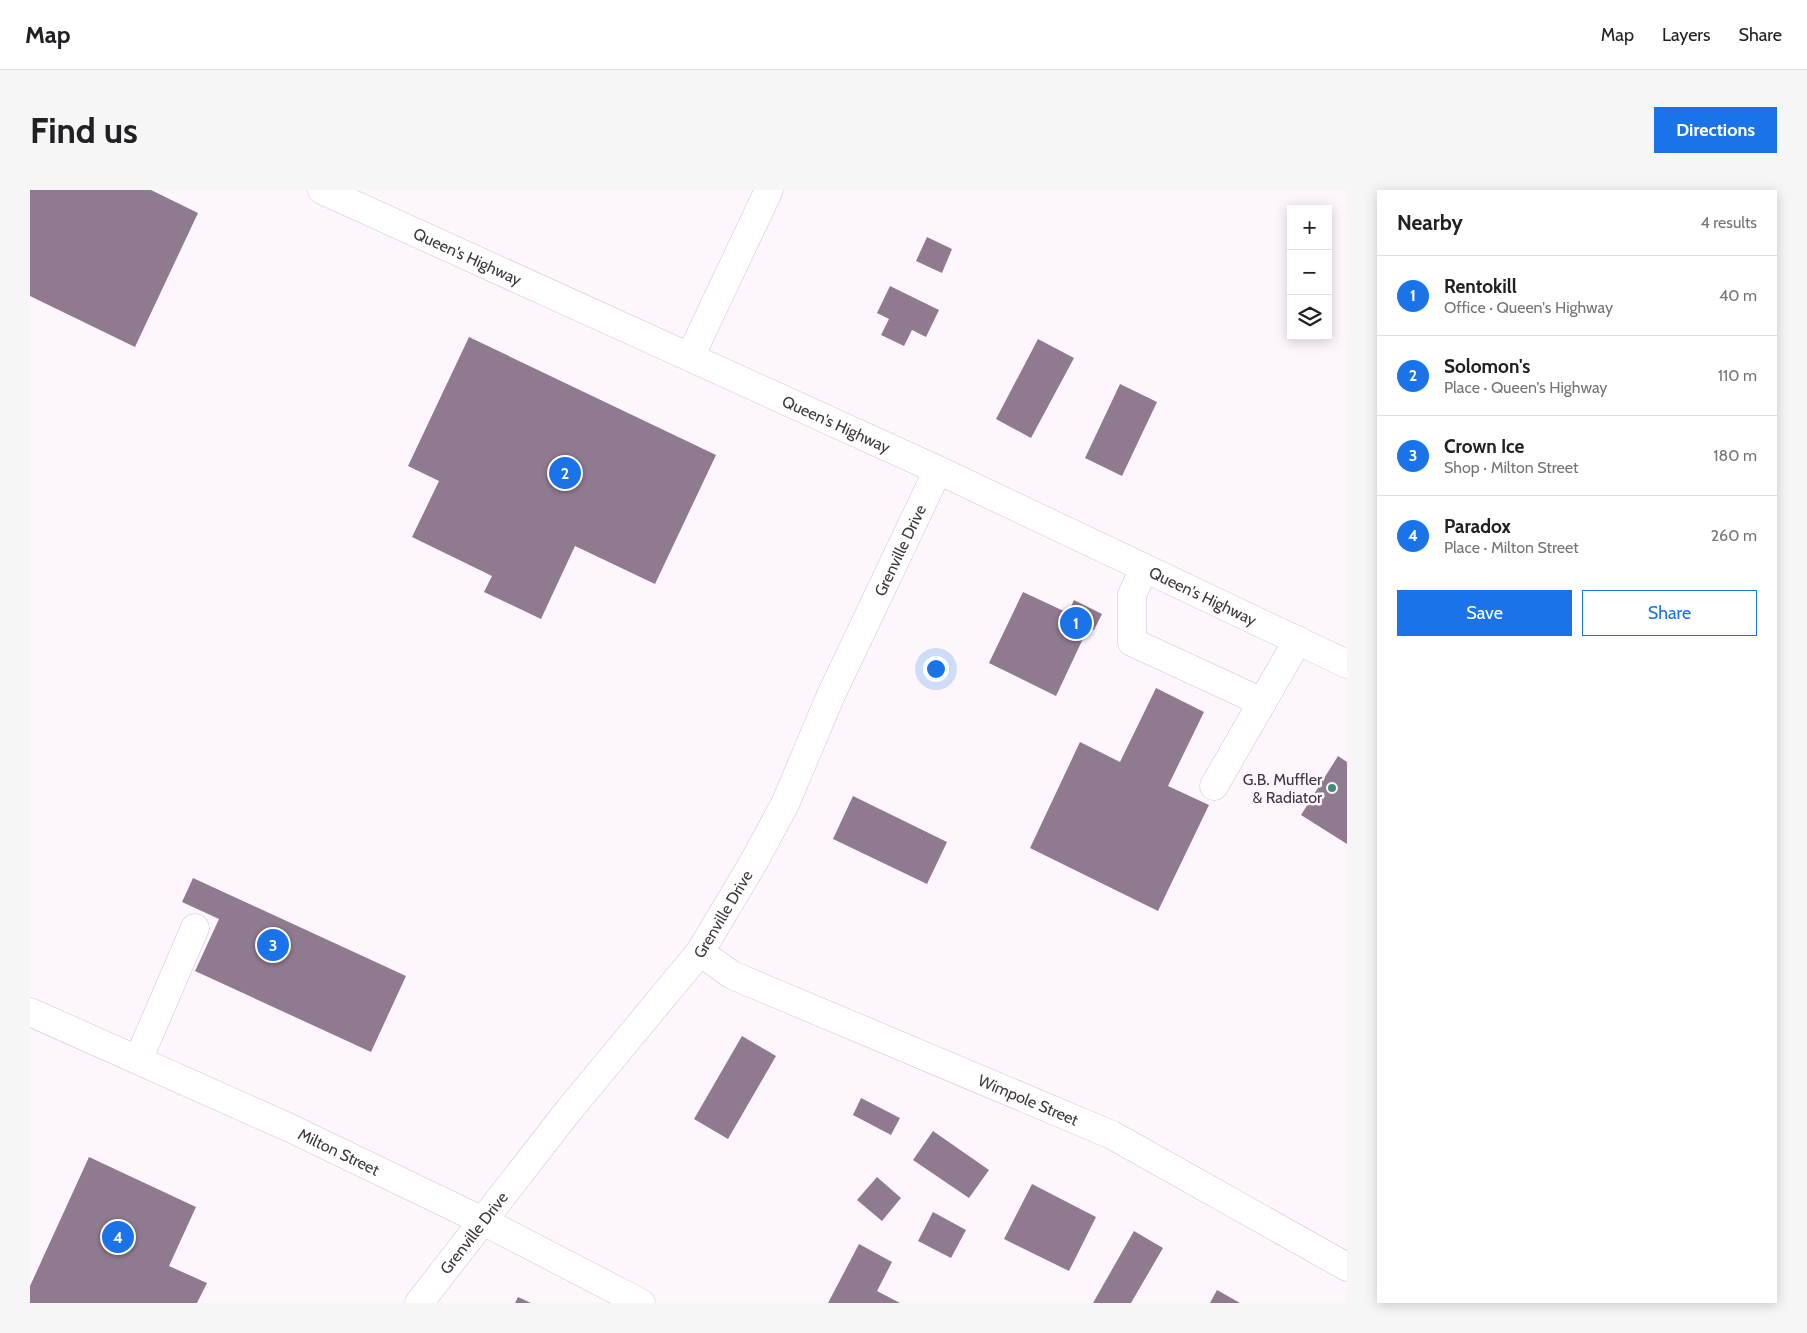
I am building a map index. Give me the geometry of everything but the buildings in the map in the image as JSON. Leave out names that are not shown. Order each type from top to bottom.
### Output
[{"type":"street","name":"Queen's Highway","points":[[322,190],[938,470],[1347,664]]},
{"type":"street","points":[[690,358],[769,190]]},
{"type":"street","name":"Grenville Drive","points":[[418,1303],[569,1110],[700,952],[752,865],[785,804],[831,695],[938,470]]},
{"type":"street","points":[[1144,568],[1132,595],[1132,642],[1262,702]]},
{"type":"street","points":[[1214,786],[1298,640]]},
{"type":"street","points":[[138,1060],[195,928]]},
{"type":"street","name":"Wimpole Street","points":[[700,952],[732,975],[1112,1135],[1347,1267]]},
{"type":"street","name":"Milton Street","points":[[30,1012],[299,1133],[483,1221],[641,1303]]},
{"type":"place","name":"Solomon's","points":[[565,473]]},
{"type":"place","name":"Rentokill","points":[[1076,623]]},
{"type":"place","name":"G.B. Muffler & Radiator","points":[[1332,788]]},
{"type":"place","name":"Crown Ice","points":[[273,945]]},
{"type":"place","name":"Paradox","points":[[118,1237]]}]
